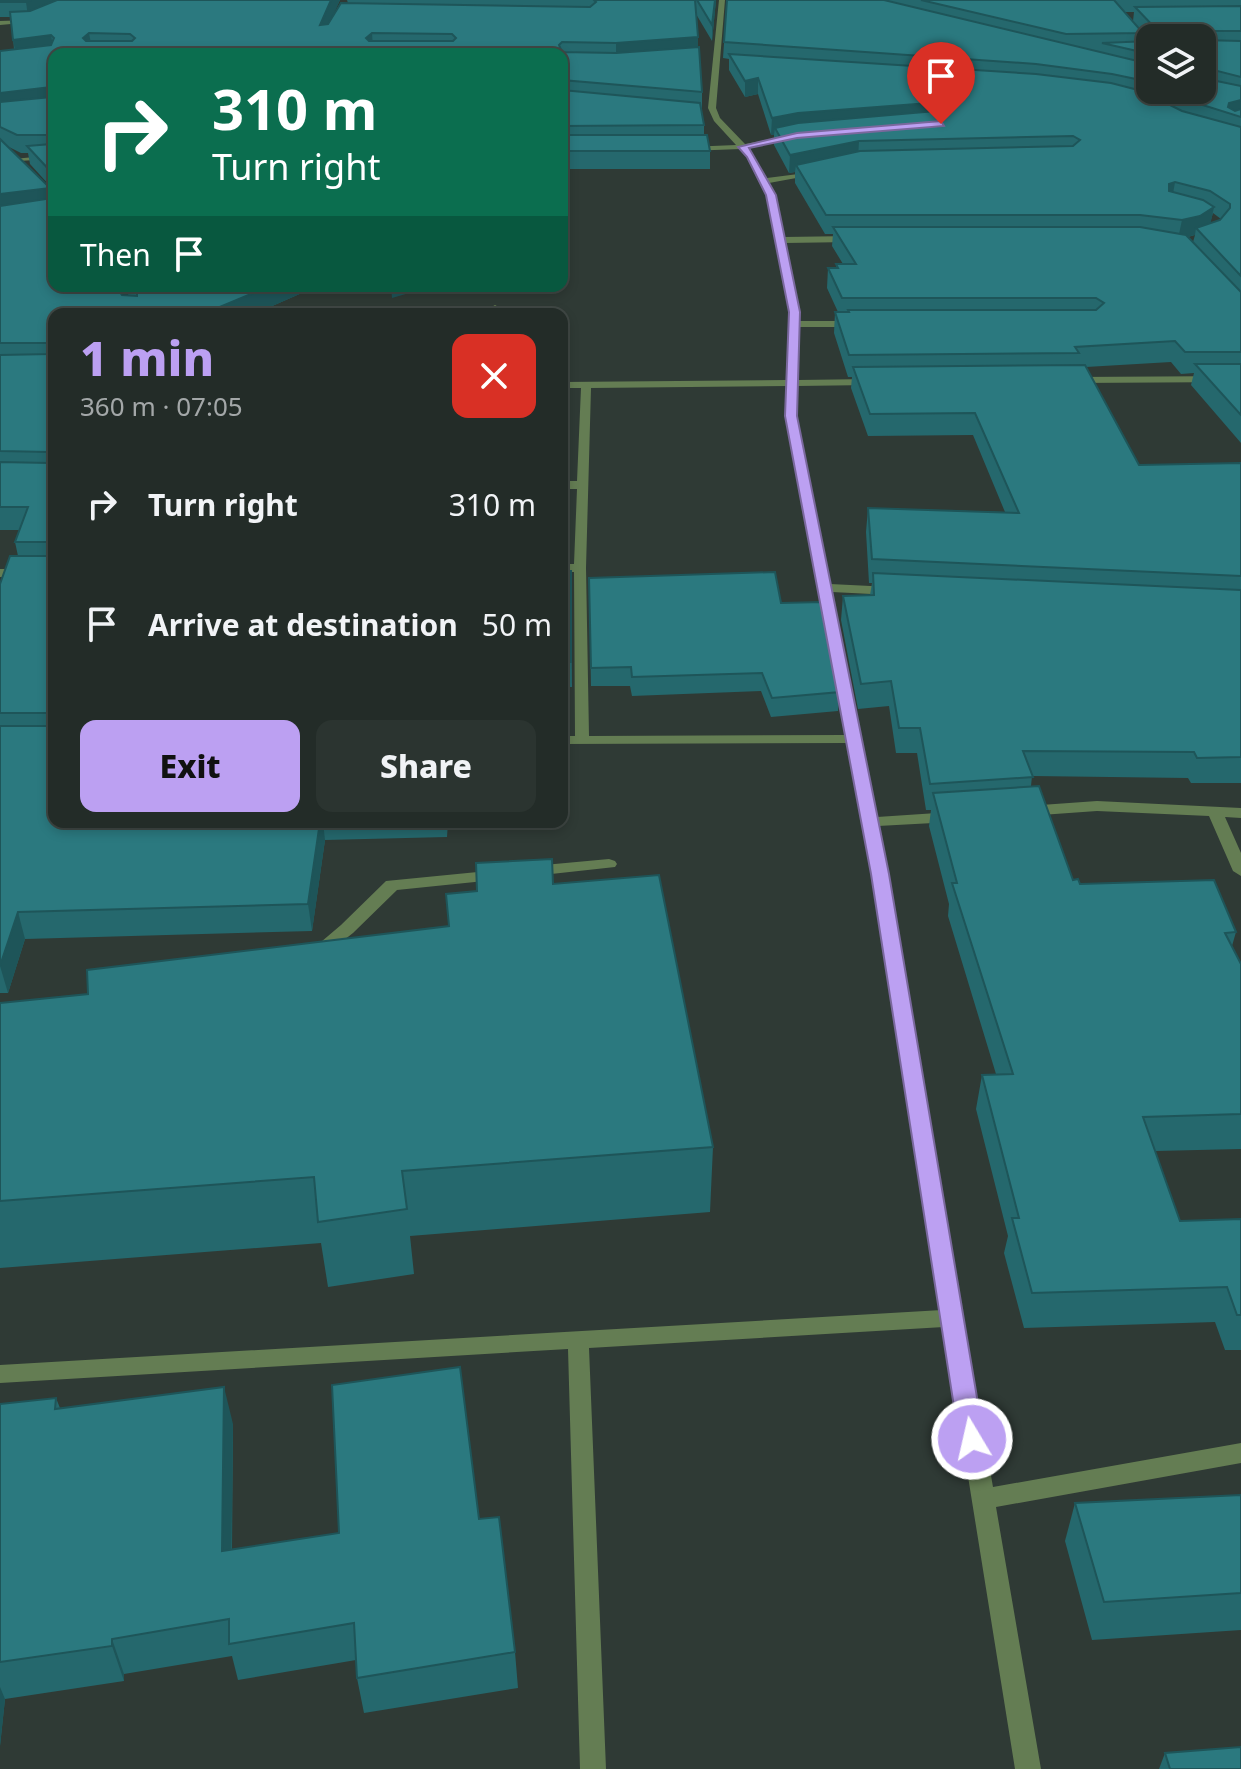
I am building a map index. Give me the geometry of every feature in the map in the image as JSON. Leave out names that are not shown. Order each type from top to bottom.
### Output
[{"type":"street","points":[[722,0],[712,108],[743,147],[771,195],[795,312],[791,416],[880,874],[1028,1769]]},
{"type":"street","points":[[1106,0],[1136,33]]},
{"type":"street","points":[[0,23],[30,22],[44,16]]},
{"type":"street","points":[[1123,17],[1138,17]]},
{"type":"street","points":[[701,58],[728,64]]},
{"type":"street","points":[[701,116],[716,116]]},
{"type":"street","points":[[685,149],[743,147],[813,134]]},
{"type":"street","points":[[9,152],[28,170]]},
{"type":"street","points":[[18,159],[48,157]]},
{"type":"street","points":[[764,181],[820,173]]},
{"type":"street","points":[[780,240],[857,239]]},
{"type":"street","points":[[794,324],[873,324]]},
{"type":"street","points":[[1055,381],[1241,379]]},
{"type":"street","points":[[568,385],[885,382]]},
{"type":"street","points":[[582,740],[580,568],[586,385]]},
{"type":"street","points":[[568,485],[583,485]]},
{"type":"street","points":[[568,568],[580,568]]},
{"type":"street","points":[[0,570],[48,573]]},
{"type":"street","points":[[824,588],[902,592]]},
{"type":"street","points":[[568,740],[854,739]]},
{"type":"street","points":[[1006,813],[1097,806],[1241,813]]},
{"type":"street","points":[[1215,812],[1241,871]]},
{"type":"street","points":[[871,828],[976,815]]},
{"type":"street","points":[[304,957],[319,952],[392,885],[609,864]]},
{"type":"street","points":[[0,1374],[952,1318]]},
{"type":"street","points":[[578,1340],[593,1769]]},
{"type":"street","points":[[982,1499],[1241,1453]]},
{"type":"building","points":[[0,0],[31,0],[0,2]]},
{"type":"building","points":[[57,0],[331,0],[320,25],[328,24],[341,3],[590,7],[596,2],[594,0],[695,0],[698,37],[616,43],[562,42],[560,48],[48,48],[48,87],[0,93],[0,51],[51,45],[54,38],[51,35],[13,40],[10,12],[30,11]],"holes":[[[89,33],[130,34],[135,38],[132,41],[86,41],[83,38]],[[372,33],[452,34],[456,38],[453,41],[369,41],[366,38]]]},
{"type":"building","points":[[697,0],[715,0],[712,25]]},
{"type":"building","points":[[727,0],[884,0],[1136,61],[1136,79],[1036,64],[724,42]]},
{"type":"building","points":[[921,0],[1114,0],[1136,25],[1136,33],[1066,34]]},
{"type":"building","points":[[1241,6],[1241,31],[1216,31],[1216,24],[1151,24],[1135,7]]},
{"type":"building","points":[[1216,40],[1241,41],[1241,77],[1216,71]]},
{"type":"building","points":[[1136,42],[1136,51],[1102,43]]},
{"type":"building","points":[[699,47],[702,92],[568,81],[568,52],[616,53]]},
{"type":"building","points":[[729,54],[1036,74],[1111,83],[1136,89],[1136,104],[1168,104],[1182,111],[1241,127],[1241,276],[1196,228],[1220,220],[1230,204],[1210,191],[1175,182],[1169,184],[1169,191],[1203,200],[1214,207],[1200,216],[1182,220],[1140,215],[826,215],[796,165],[860,151],[1073,146],[1080,140],[1073,136],[859,141],[790,155],[775,128],[798,123],[947,110],[950,106],[943,102],[798,113],[772,118],[758,78],[745,81]]},
{"type":"building","points":[[1216,81],[1241,86],[1241,100],[1229,103],[1228,107],[1235,111],[1241,109],[1241,117],[1200,104],[1216,104]]},
{"type":"building","points":[[568,91],[700,103],[704,125],[568,126]]},
{"type":"building","points":[[48,97],[48,135],[17,135],[0,127],[0,102]]},
{"type":"building","points":[[568,135],[707,135],[710,151],[568,151]]},
{"type":"building","points":[[0,139],[48,186],[48,188],[0,194]]},
{"type":"building","points":[[48,144],[48,169],[27,146]]},
{"type":"building","points":[[48,199],[48,292],[120,292],[122,295],[137,296],[137,292],[256,292],[217,308],[48,308],[48,343],[0,343],[0,206]]},
{"type":"building","points":[[833,227],[1140,227],[1186,235],[1241,292],[1241,352],[1185,352],[1175,341],[1075,347],[1079,353],[849,355],[835,312],[1096,310],[1104,303],[1096,298],[842,298],[828,268],[838,268],[836,264],[856,264]]},
{"type":"building","points":[[48,354],[48,452],[0,451],[0,355]]},
{"type":"building","points":[[1195,364],[1241,364],[1241,415]]},
{"type":"building","points":[[1085,365],[1139,465],[1241,463],[1241,576],[872,559],[868,508],[1019,513],[975,413],[870,414],[853,367]]},
{"type":"building","points":[[0,462],[48,463],[48,542],[15,542],[28,507],[0,507]]},
{"type":"building","points":[[10,556],[48,556],[48,713],[0,713],[0,584]]},
{"type":"building","points":[[568,571],[571,571],[571,662],[568,662]]},
{"type":"building","points":[[775,572],[781,603],[823,602],[840,692],[772,698],[762,673],[632,677],[631,667],[591,668],[589,578]]},
{"type":"building","points":[[873,573],[1241,590],[1241,757],[1197,758],[1194,752],[1023,751],[1033,777],[930,784],[920,728],[899,728],[891,681],[861,684],[843,596],[874,595]]},
{"type":"building","points":[[0,726],[48,726],[48,828],[319,828],[308,904],[18,912],[0,966]]},
{"type":"building","points":[[1039,786],[1073,880],[1078,879],[1080,884],[1214,880],[1236,932],[1225,933],[1241,964],[1241,1114],[1143,1117],[1180,1221],[1241,1219],[1241,1315],[1237,1315],[1227,1287],[1032,1293],[1012,1218],[1019,1218],[982,1075],[1013,1074],[952,883],[957,883],[933,793]]},
{"type":"building","points":[[552,859],[553,884],[659,875],[713,1147],[402,1171],[407,1209],[318,1222],[314,1177],[0,1201],[0,1003],[88,994],[87,970],[449,926],[446,894],[477,891],[476,863]]},
{"type":"building","points":[[460,1367],[479,1519],[499,1517],[515,1652],[357,1678],[354,1623],[229,1644],[229,1619],[112,1639],[112,1646],[0,1662],[0,1404],[56,1398],[55,1409],[224,1387],[222,1551],[339,1533],[332,1385]]},
{"type":"building","points":[[1241,1495],[1241,1593],[1104,1602],[1075,1503]]},
{"type":"building","points":[[1241,1747],[1241,1769],[1170,1769],[1165,1753]]},
{"type":"route","points":[[941,124],[797,135],[743,147],[771,195],[795,312],[791,416],[880,874],[972,1439]]}]
